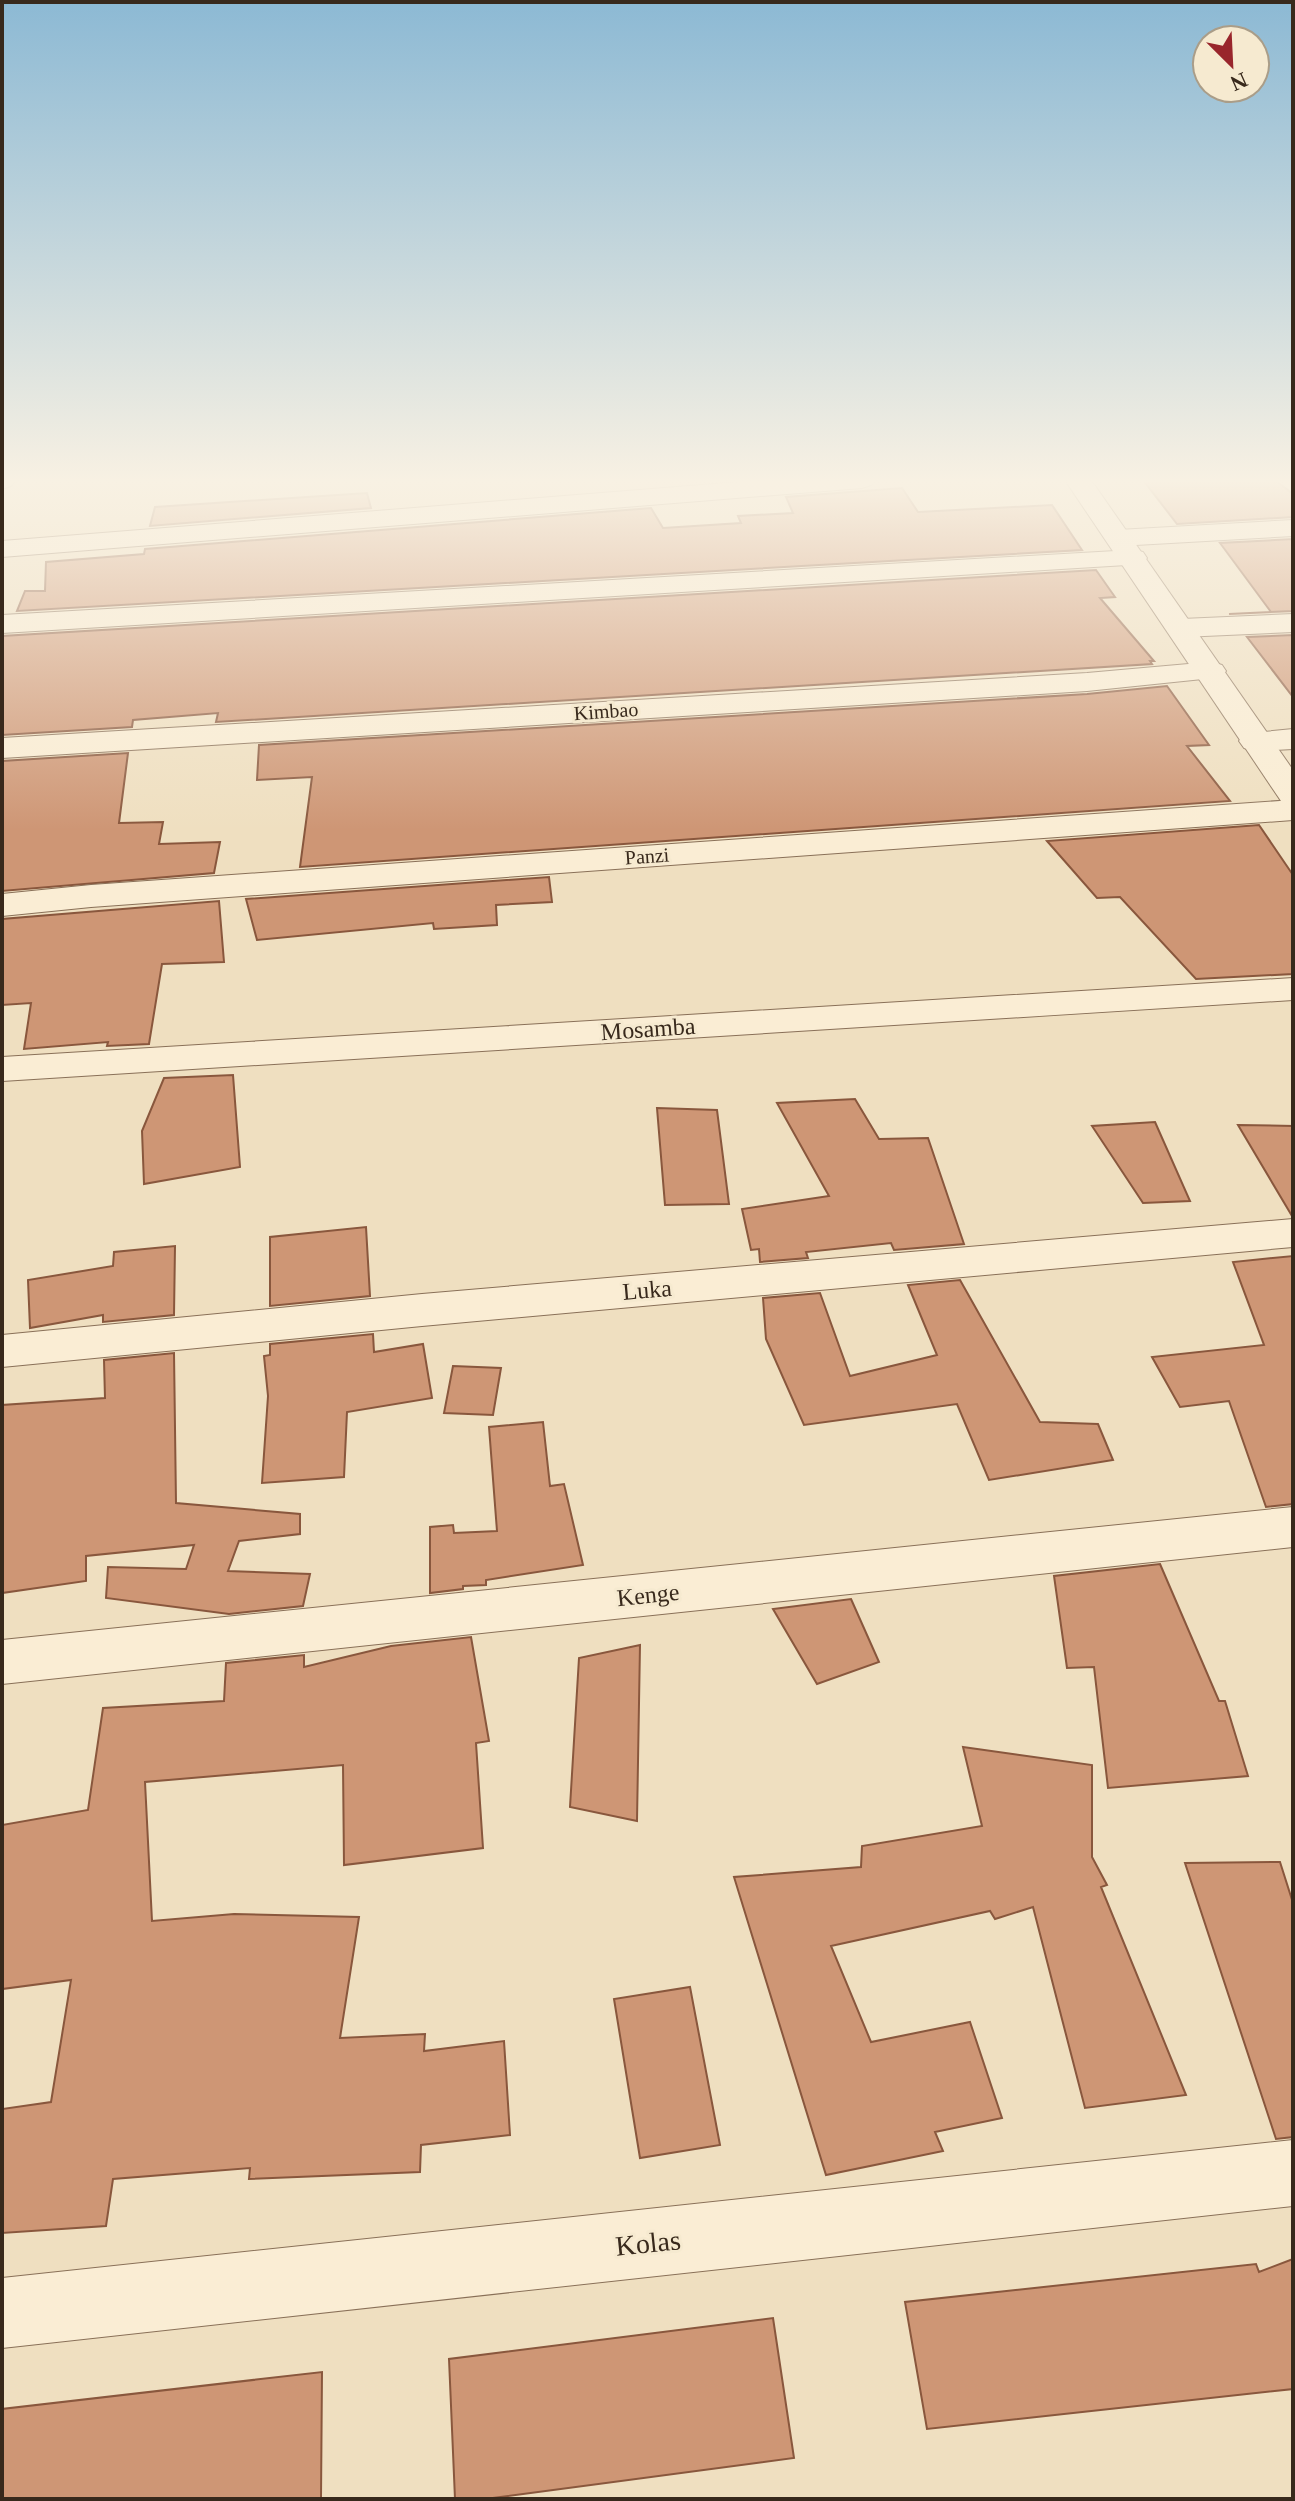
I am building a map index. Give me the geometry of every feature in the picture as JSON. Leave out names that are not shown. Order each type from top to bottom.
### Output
[{"type":"street","points":[[2,624],[406,597]]},
{"type":"street","points":[[1160,597],[1293,794]]},
{"type":"street","points":[[1182,628],[1293,623]]},
{"type":"street","name":"Kimbao","points":[[2,748],[1211,671]]},
{"type":"street","points":[[1255,741],[1293,739]]},
{"type":"street","name":"Panzi","points":[[2,905],[123,893],[1293,810]]},
{"type":"street","name":"Mosamba","points":[[2,1069],[1293,989]]},
{"type":"street","name":"Luka","points":[[2,1351],[422,1310],[1293,1233]]},
{"type":"street","name":"Kenge","points":[[2,1662],[1293,1527]]},
{"type":"street","name":"Kolas","points":[[2,2313],[1293,2173]]},
{"type":"building","points":[[23,597],[266,597],[17,611]]},
{"type":"building","points":[[653,597],[1115,597],[1100,598],[1154,661],[1150,661],[1152,664],[216,722],[218,713],[133,720],[132,727],[2,735],[2,636]]},
{"type":"building","points":[[1260,597],[1293,597],[1293,611],[1229,614],[1271,612]]},
{"type":"building","points":[[1293,635],[1293,697],[1247,637]]},
{"type":"building","points":[[1167,686],[1209,745],[1187,746],[1230,801],[300,867],[312,777],[257,780],[259,745],[1087,694]]},
{"type":"building","points":[[128,753],[119,823],[163,822],[159,844],[220,842],[214,873],[2,891],[2,761]]},
{"type":"building","points":[[1259,825],[1293,875],[1293,974],[1196,979],[1120,897],[1097,898],[1047,841]]},
{"type":"building","points":[[549,877],[552,902],[496,905],[497,925],[434,929],[433,923],[257,940],[246,899]]},
{"type":"building","points":[[219,901],[224,962],[162,964],[149,1044],[107,1046],[108,1042],[24,1049],[31,1003],[2,1005],[2,919]]},
{"type":"building","points":[[233,1075],[240,1167],[144,1184],[142,1131],[164,1078]]},
{"type":"building","points":[[855,1099],[879,1139],[928,1138],[964,1244],[894,1250],[891,1243],[806,1252],[808,1258],[760,1262],[759,1249],[751,1250],[742,1209],[829,1196],[777,1103]]},
{"type":"building","points":[[657,1108],[717,1110],[729,1204],[665,1205]]},
{"type":"building","points":[[1155,1122],[1190,1201],[1143,1203],[1092,1126]]},
{"type":"building","points":[[1238,1125],[1293,1126],[1293,1216],[1292,1216]]},
{"type":"building","points":[[366,1227],[370,1296],[270,1306],[270,1237]]},
{"type":"building","points":[[175,1246],[174,1315],[103,1322],[103,1315],[30,1328],[28,1280],[113,1266],[114,1252]]},
{"type":"building","points":[[1293,1256],[1293,1504],[1266,1507],[1229,1401],[1180,1407],[1152,1357],[1264,1345],[1233,1262]]},
{"type":"building","points":[[960,1280],[1040,1422],[1098,1424],[1113,1460],[989,1480],[957,1404],[804,1425],[766,1339],[763,1298],[820,1293],[850,1376],[937,1355],[908,1285]]},
{"type":"building","points":[[373,1334],[374,1352],[423,1344],[432,1398],[347,1412],[344,1477],[262,1483],[268,1396],[264,1356],[270,1355],[270,1344]]},
{"type":"building","points":[[174,1353],[176,1503],[300,1514],[300,1534],[239,1541],[228,1571],[310,1574],[303,1606],[229,1614],[106,1598],[108,1567],[186,1569],[194,1545],[86,1556],[86,1581],[2,1593],[2,1405],[105,1398],[104,1360]]},
{"type":"building","points":[[453,1366],[501,1368],[493,1415],[444,1413]]},
{"type":"building","points":[[543,1422],[550,1486],[564,1484],[583,1565],[486,1580],[486,1585],[430,1593],[430,1527],[453,1525],[454,1533],[497,1531],[489,1427]]},
{"type":"building","points":[[1160,1564],[1219,1701],[1225,1701],[1248,1776],[1108,1788],[1094,1667],[1067,1668],[1054,1576]]},
{"type":"building","points":[[851,1599],[879,1662],[817,1684],[773,1609]]},
{"type":"building","points":[[471,1637],[489,1741],[476,1743],[483,1848],[344,1865],[343,1765],[145,1782],[152,1921],[234,1914],[359,1917],[340,2038],[425,2034],[424,2051],[504,2041],[510,2135],[421,2145],[420,2172],[249,2179],[250,2168],[113,2179],[106,2226],[2,2233],[2,2109],[51,2102],[71,1980],[2,1989],[2,1825],[88,1810],[103,1708],[224,1701],[226,1663],[304,1655],[304,1667],[391,1646]]},
{"type":"building","points":[[640,1645],[637,1821],[570,1807],[579,1658]]},
{"type":"building","points":[[963,1747],[1092,1765],[1092,1857],[1107,1885],[1101,1887],[1186,2095],[1085,2108],[1033,1907],[995,1919],[990,1911],[831,1946],[871,2042],[970,2022],[1002,2118],[935,2132],[943,2151],[826,2175],[734,1877],[861,1867],[862,1846],[982,1826]]},
{"type":"building","points":[[1280,1862],[1293,1903],[1293,2137],[1276,2139],[1185,1863]]},
{"type":"building","points":[[690,1987],[720,2145],[640,2158],[614,1999]]},
{"type":"building","points":[[1293,2259],[1293,2389],[927,2429],[905,2302],[1256,2264],[1259,2272]]},
{"type":"building","points":[[773,2318],[794,2458],[485,2499],[455,2499],[449,2359]]},
{"type":"building","points":[[322,2372],[321,2499],[2,2499],[2,2409]]}]
